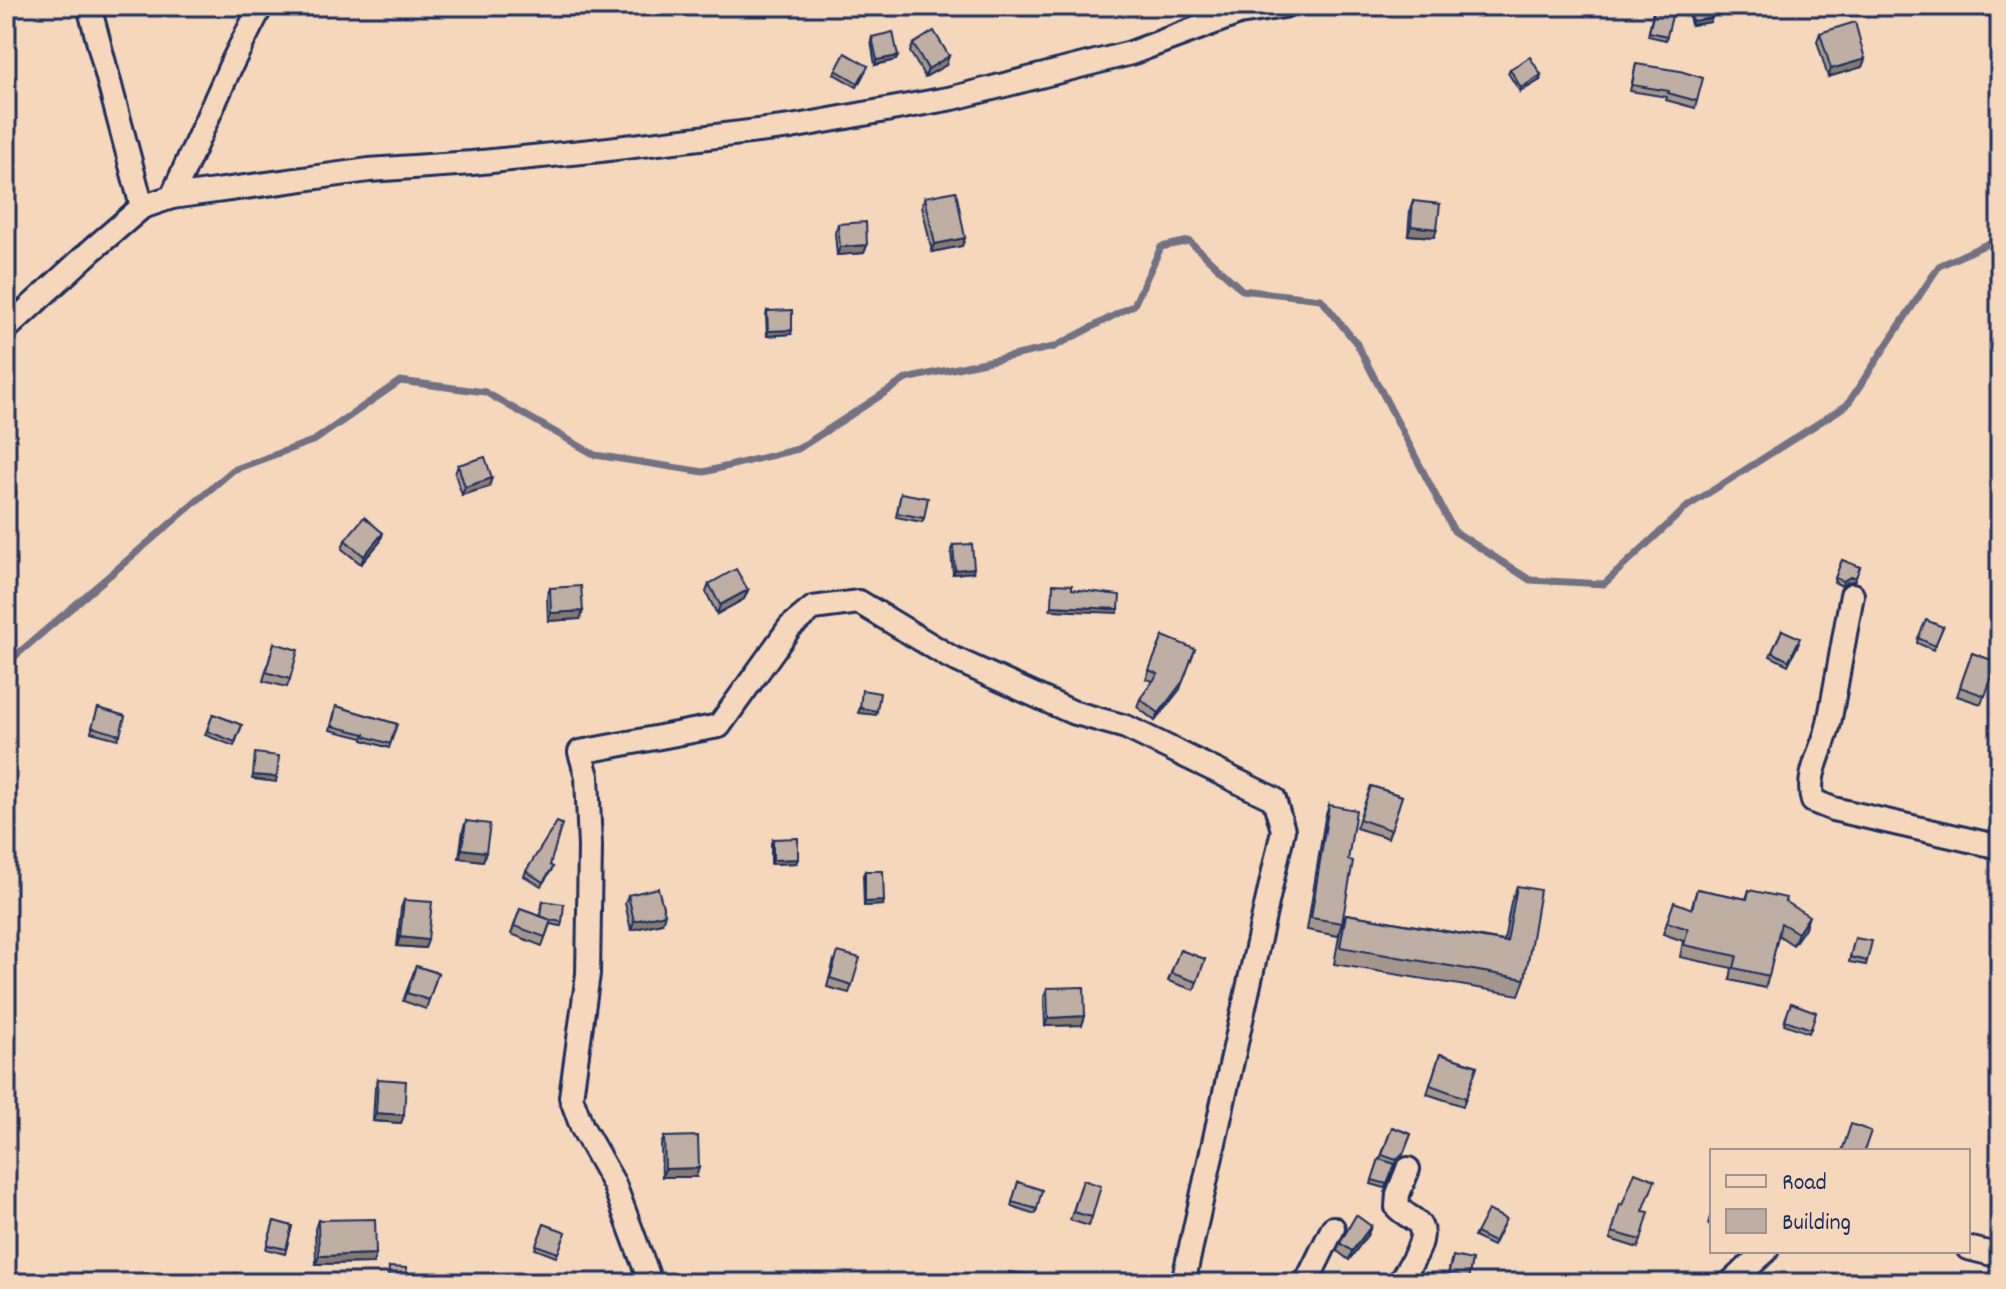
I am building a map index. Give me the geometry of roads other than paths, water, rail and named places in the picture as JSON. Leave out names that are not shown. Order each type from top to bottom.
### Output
[{"type":"street","points":[[89,6],[142,207]]},
{"type":"street","points":[[172,197],[261,6]]},
{"type":"street","points":[[6,329],[142,207],[172,197],[369,170],[592,151],[791,127],[953,98],[1131,53],[1239,13],[1284,6]]},
{"type":"street","points":[[1852,595],[1828,728],[1812,774],[1813,801],[1833,809],[2000,847]]},
{"type":"street","points":[[649,1283],[614,1184],[582,1127],[571,1097],[588,974],[590,847],[587,776],[580,752],[719,726],[790,627],[813,608],[859,602],[950,657],[1072,712],[1126,727],[1274,799],[1283,830],[1183,1283]]},
{"type":"street","points":[[1399,1283],[1421,1243],[1423,1233],[1417,1222],[1397,1207],[1398,1194],[1408,1169]]},
{"type":"street","points":[[1306,1283],[1333,1228]]},
{"type":"street","points":[[1970,1248],[2000,1256]]},
{"type":"street","points":[[1730,1283],[1764,1253]]},
{"type":"waterway","points":[[6,668],[14,657],[233,470],[315,440],[400,381],[485,392],[595,455],[704,472],[798,449],[906,379],[1054,347],[1134,305],[1161,247],[1189,241],[1242,290],[1321,299],[1357,344],[1454,531],[1530,580],[1604,584],[1688,506],[1847,405],[1939,266],[2000,238]]}]
